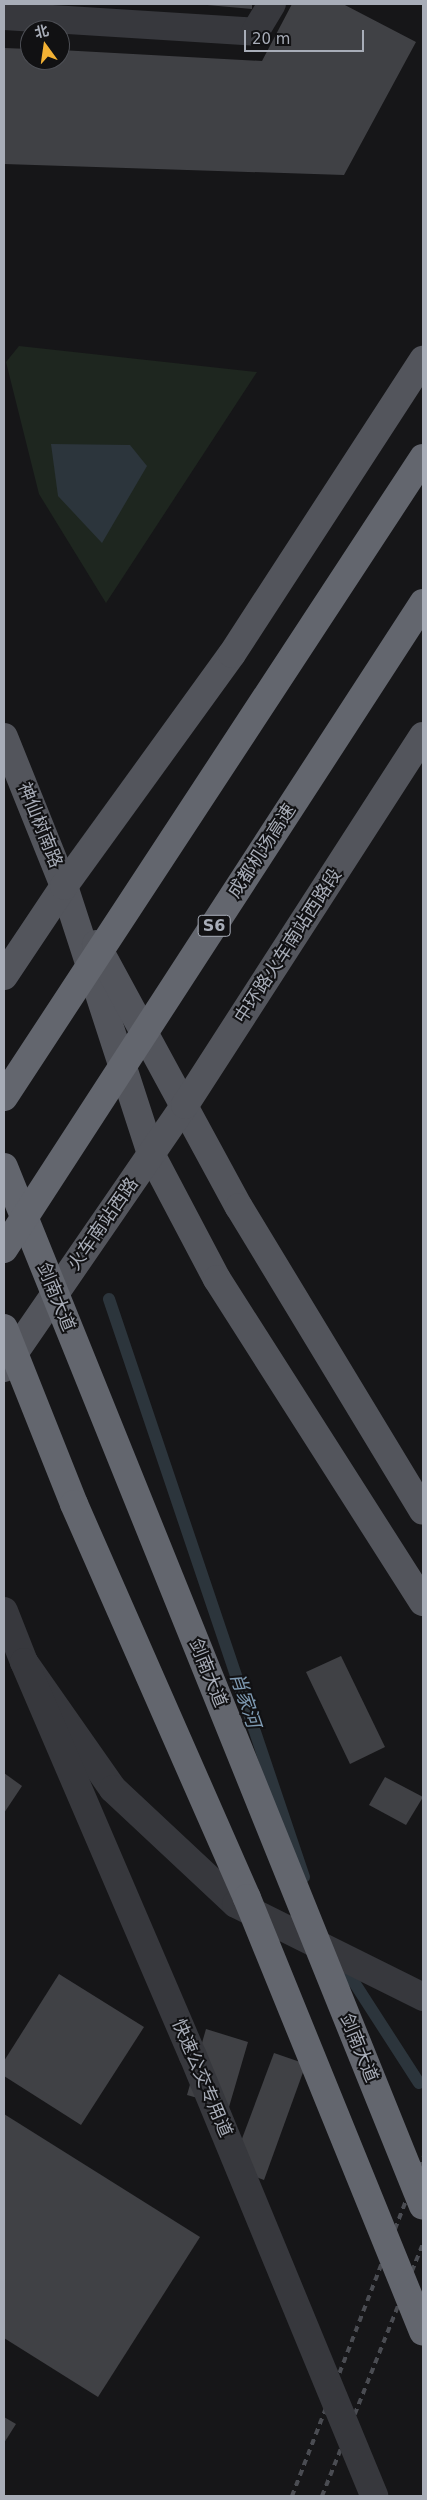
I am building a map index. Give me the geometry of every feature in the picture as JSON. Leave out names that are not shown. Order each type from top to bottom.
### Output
[{"type":"highway","points":[[4,1096],[423,458]]},
{"type":"highway","name":"成都机场高速","points":[[4,1249],[423,603]]},
{"type":"highway","name":"剑南大道","points":[[4,1167],[423,2206]]},
{"type":"highway","points":[[4,1328],[74,1504],[247,1898],[423,2332]]},
{"type":"main road","points":[[4,976],[64,886],[232,654],[423,360]]},
{"type":"main road","name":"中环路火车南站西路段","points":[[151,1154],[185,1106],[423,736]]},
{"type":"main road","name":"神仙树南路","points":[[4,737],[64,886]]},
{"type":"main road","points":[[64,886],[239,1207],[423,1511]]},
{"type":"main road","points":[[64,886],[151,1154],[217,1279],[423,1602]]},
{"type":"main road","name":"火车南站西路","points":[[4,1368],[151,1154]]},
{"type":"lane","points":[[4,16],[255,32],[272,4]]},
{"type":"lane","name":"快速公交专用道","points":[[4,1611],[24,1662],[193,2056],[374,2496]]},
{"type":"lane","name":"快速公交专用道","points":[[24,1662],[113,1789],[236,1904],[423,1996]]},
{"type":"shaded area","points":[[19,346],[257,372],[106,603],[39,494],[6,362]]},
{"type":"shaded area","points":[[51,444],[130,445],[147,466],[102,543],[58,496]]},
{"type":"building","points":[[196,4],[252,4],[252,9]]},
{"type":"building","points":[[292,4],[343,4],[416,42],[344,175],[4,164],[4,48],[20,49],[20,70],[70,70],[70,51],[262,61]]},
{"type":"building","points":[[341,1656],[385,1747],[350,1764],[306,1672]]},
{"type":"building","points":[[4,1773],[22,1786],[4,1813]]},
{"type":"building","points":[[385,1777],[423,1797],[406,1825],[369,1805]]},
{"type":"building","points":[[59,1974],[144,2027],[81,2125],[4,2076],[4,2061]]},
{"type":"building","points":[[206,2029],[248,2042],[229,2107],[187,2095]]},
{"type":"building","points":[[274,2053],[306,2064],[264,2180],[231,2168]]},
{"type":"building","points":[[4,2114],[200,2237],[98,2397],[4,2338]]},
{"type":"building","points":[[4,2417],[16,2424],[4,2443]]},
{"type":"waterway","name":"肖家河","points":[[109,1299],[304,1877]]},
{"type":"waterway","name":"肖家河","points":[[341,1962],[419,2083]]},
{"type":"railway","points":[[292,2496],[423,2157]]},
{"type":"railway","points":[[322,2496],[423,2243]]}]
